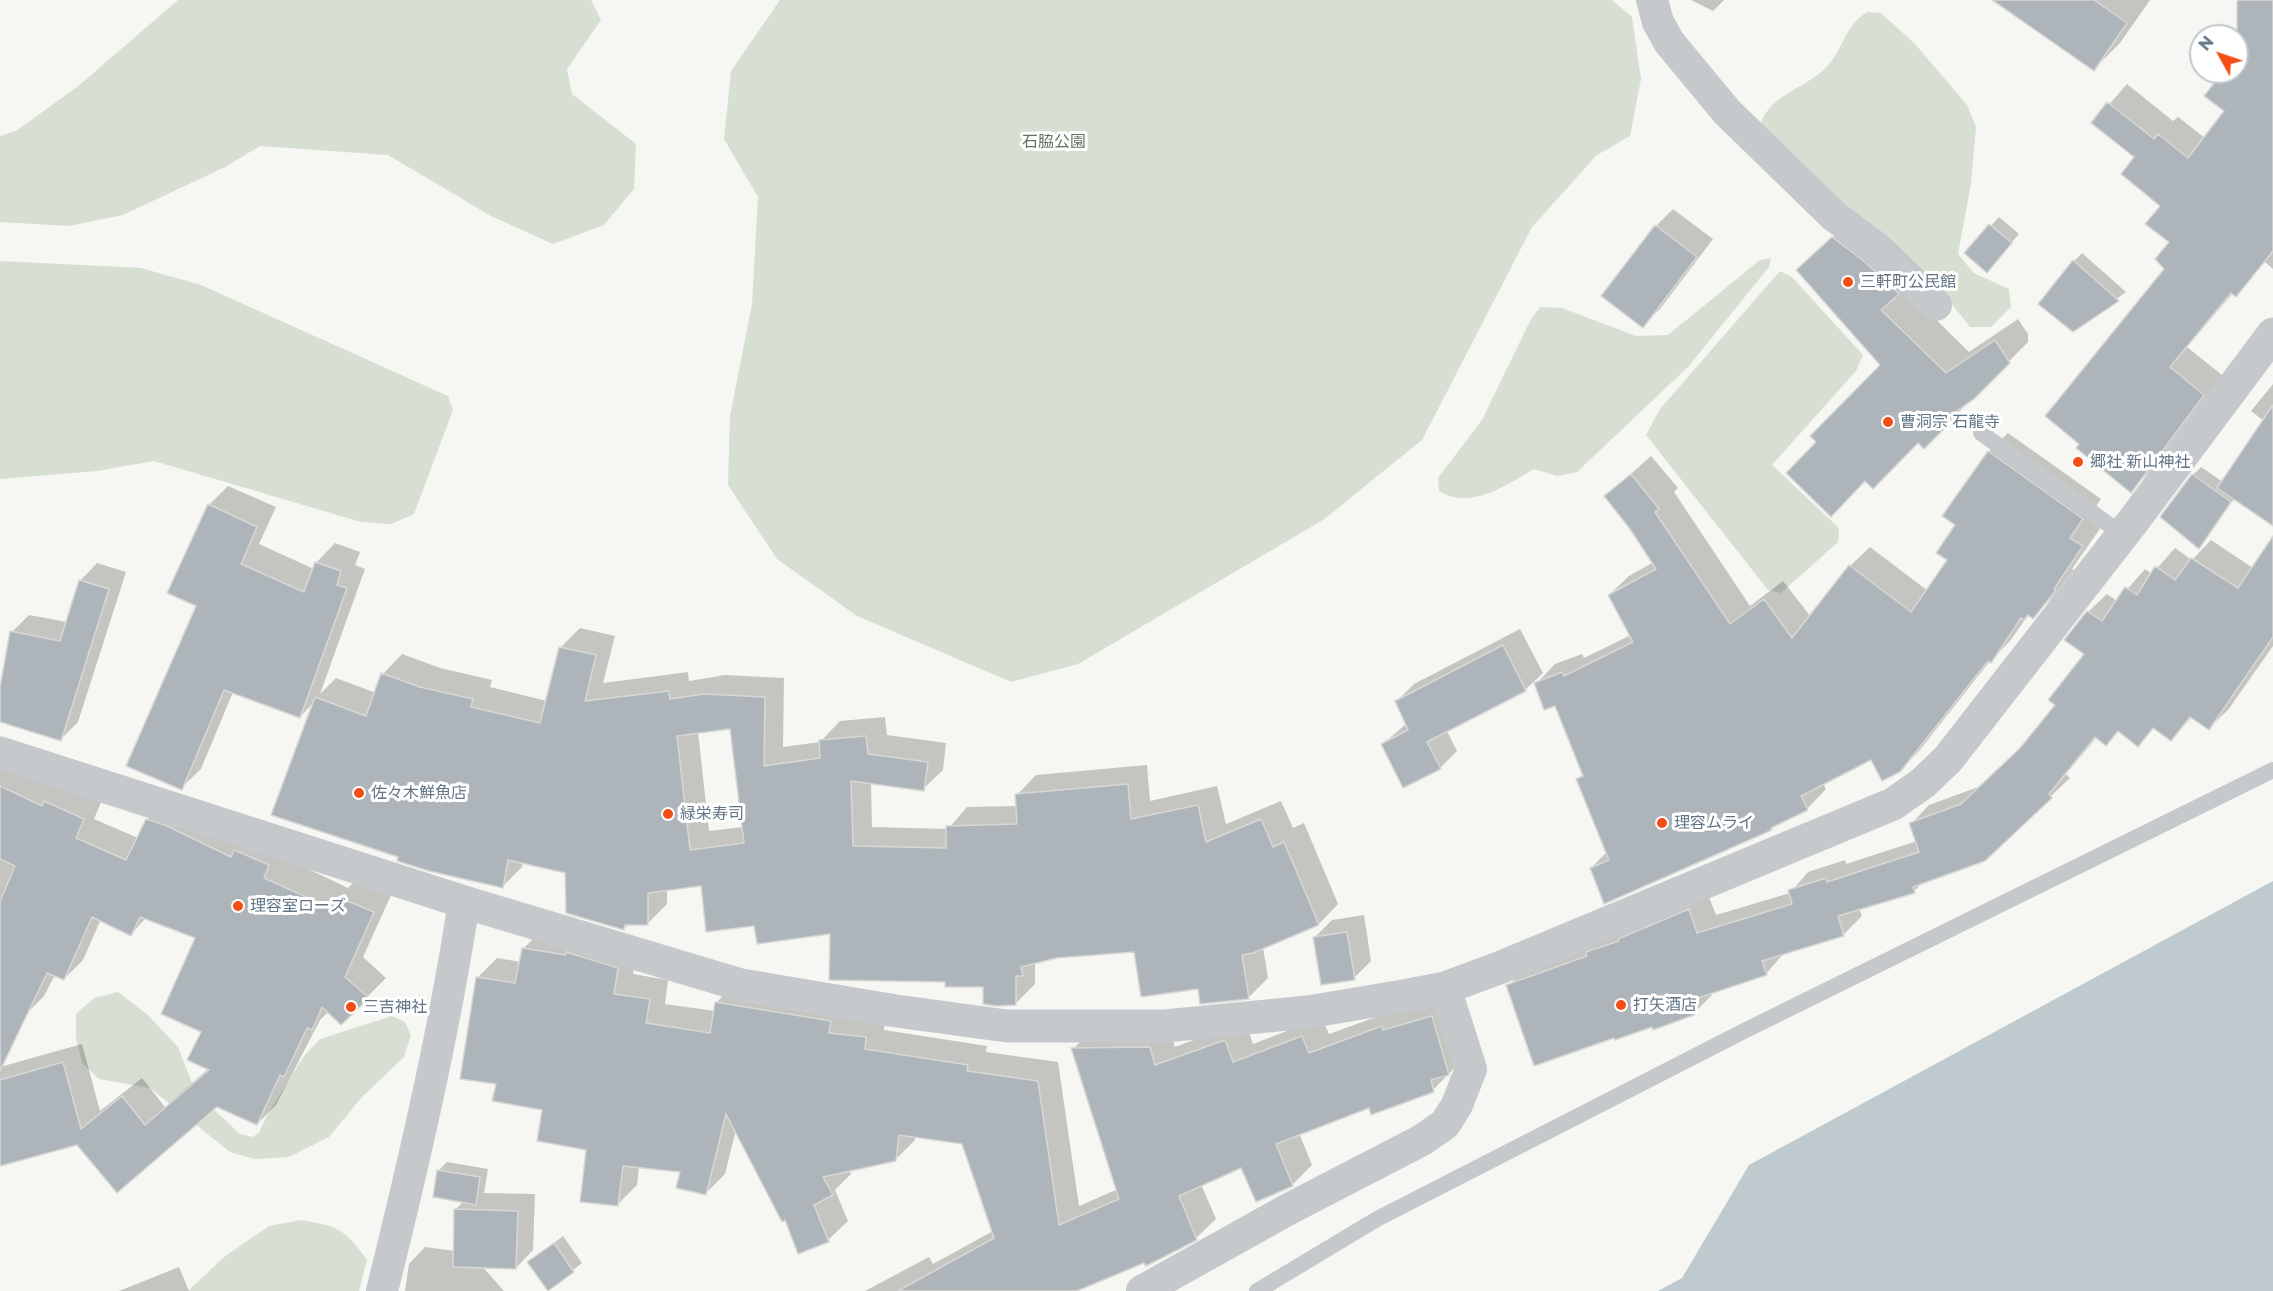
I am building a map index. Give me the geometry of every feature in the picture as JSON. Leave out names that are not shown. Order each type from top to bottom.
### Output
[{"type":"street","points":[[1652,0],[1658,22],[1669,42],[1727,112],[1834,216],[1877,248],[1936,305]]},
{"type":"street","points":[[0,753],[464,902],[741,985],[896,1011],[1007,1026],[1165,1026],[1308,1012],[1445,988],[1893,804],[1923,783],[1948,759],[2273,334]]},
{"type":"street","points":[[382,1291],[421,1134],[452,981],[464,902]]},
{"type":"street","points":[[1142,1291],[1287,1210],[1422,1140],[1445,1124],[1457,1105],[1471,1069],[1445,988]]},
{"type":"lane","points":[[1981,434],[2122,534]]},
{"type":"lane","points":[[1257,1291],[1377,1219],[1734,1037],[2273,770]]},
{"type":"green space","points":[[178,0],[591,0],[601,20],[567,69],[572,94],[636,144],[634,189],[604,225],[553,244],[491,216],[388,155],[260,146],[225,167],[123,215],[69,226],[0,222],[0,136],[16,131],[77,87]]},
{"type":"green space","name":"石脇公園","points":[[780,0],[1612,0],[1632,17],[1641,79],[1630,136],[1597,155],[1532,227],[1422,440],[1323,520],[1078,664],[1011,682],[857,616],[777,559],[728,485],[730,416],[752,304],[758,197],[724,139],[731,71]]},
{"type":"green space","points":[[1867,12],[1881,13],[1916,45],[1967,105],[1976,127],[1971,184],[1958,254],[1974,273],[2009,289],[2011,307],[1991,327],[1970,327],[1943,293],[1759,132],[1770,108],[1821,72],[1835,56],[1854,23]]},
{"type":"green space","points":[[1771,258],[1769,267],[1688,367],[1577,472],[1557,476],[1534,469],[1488,494],[1475,497],[1451,496],[1439,491],[1438,478],[1482,420],[1530,321],[1540,307],[1562,308],[1636,336],[1668,335],[1760,260]]},
{"type":"green space","points":[[0,261],[141,268],[201,285],[448,396],[453,410],[414,514],[391,524],[361,522],[154,461],[97,471],[0,479]]},
{"type":"green space","points":[[1780,271],[1792,277],[1863,355],[1856,371],[1772,465],[1839,528],[1838,542],[1781,593],[1768,590],[1646,435],[1660,409]]},
{"type":"green space","points":[[118,992],[148,1015],[178,1047],[196,1093],[240,1134],[252,1137],[259,1133],[267,1115],[304,1056],[320,1039],[392,1016],[405,1022],[411,1035],[404,1057],[361,1098],[329,1137],[289,1157],[254,1159],[230,1152],[150,1088],[99,1079],[82,1063],[76,1038],[76,1014],[94,998]]},
{"type":"green space","points":[[301,1220],[332,1227],[353,1242],[367,1260],[359,1291],[188,1291],[224,1257],[269,1226]]},
{"type":"shaded area","points":[[2273,881],[2273,1291],[1658,1291],[1682,1278],[1749,1165]]},
{"type":"building","points":[[1992,0],[2094,0],[2127,23],[2094,71]]},
{"type":"building","points":[[2237,0],[2273,0],[2273,251],[2236,297],[2231,293],[2170,367],[2204,395],[2131,493],[2076,448],[2079,444],[2045,416],[2164,269],[2155,259],[2169,242],[2145,224],[2160,206],[2121,174],[2134,157],[2091,123],[2107,102],[2154,139],[2158,134],[2188,158],[2224,111],[2204,96],[2214,84],[2249,84],[2249,24],[2237,24]]},
{"type":"building","points":[[1989,224],[2012,243],[1987,273],[1964,253]]},
{"type":"building","points":[[1655,225],[1697,257],[1643,328],[1601,296]]},
{"type":"building","points":[[1832,237],[1865,262],[1899,294],[1881,310],[1946,373],[1995,340],[2010,363],[1974,399],[1946,418],[1951,422],[1924,449],[1918,443],[1873,489],[1865,481],[1831,517],[1786,473],[1816,442],[1810,436],[1880,365],[1796,270]]},
{"type":"building","points":[[2073,260],[2119,301],[2073,332],[2038,304]]},
{"type":"building","points":[[2273,405],[2273,526],[2217,488]]},
{"type":"building","points":[[1988,451],[2083,519],[2070,538],[2083,546],[2054,589],[2056,590],[2033,619],[2028,615],[2024,620],[2021,618],[1991,663],[1988,661],[1900,772],[1882,781],[1871,760],[1801,796],[1808,810],[1771,828],[1772,830],[1604,904],[1590,868],[1609,860],[1576,779],[1583,776],[1555,706],[1544,710],[1534,683],[1562,672],[1564,676],[1633,642],[1608,595],[1656,569],[1630,529],[1604,496],[1631,474],[1659,509],[1655,512],[1730,624],[1764,599],[1792,638],[1849,565],[1911,612],[1947,560],[1936,553],[1955,525],[1942,516]]},
{"type":"building","points":[[2192,474],[2231,502],[2199,549],[2160,517]]},
{"type":"building","points":[[208,504],[257,527],[241,564],[304,592],[315,562],[341,571],[337,585],[347,588],[300,718],[224,690],[182,790],[126,766],[196,606],[167,593]]},
{"type":"building","points":[[2273,536],[2273,637],[2209,730],[2190,717],[2171,741],[2153,728],[2138,747],[2118,731],[2106,746],[2095,737],[2049,794],[2052,798],[1985,861],[1913,887],[1915,893],[1838,916],[1844,936],[1762,961],[1767,975],[1689,1001],[1694,1015],[1653,1030],[1652,1027],[1615,1040],[1614,1038],[1534,1066],[1506,985],[1587,956],[1586,952],[1619,941],[1618,939],[1689,909],[1697,933],[1792,904],[1788,890],[1826,878],[1827,882],[1919,852],[1909,823],[1961,804],[2020,748],[2055,705],[2048,700],[2084,654],[2064,640],[2087,611],[2102,621],[2125,587],[2137,595],[2155,566],[2175,580],[2191,558],[2238,588]]},
{"type":"building","points":[[79,580],[109,589],[61,741],[0,722],[0,687],[10,631],[60,641]]},
{"type":"building","points":[[1503,645],[1526,691],[1427,742],[1441,769],[1403,788],[1381,744],[1408,730],[1395,701]]},
{"type":"building","points":[[559,647],[596,655],[585,701],[669,691],[670,699],[704,694],[765,697],[764,766],[820,758],[819,740],[866,736],[868,754],[928,762],[924,791],[851,781],[853,846],[946,848],[946,826],[1017,824],[1015,794],[1128,784],[1131,819],[1198,805],[1206,842],[1261,819],[1273,847],[1284,842],[1319,925],[1253,953],[1242,955],[1249,999],[1200,1004],[1198,989],[1141,997],[1134,952],[1057,958],[1021,967],[1023,976],[1016,976],[1016,1005],[996,1006],[983,1004],[983,987],[945,987],[945,982],[829,980],[830,934],[757,944],[754,926],[706,932],[701,886],[648,893],[648,925],[625,925],[624,930],[566,913],[565,873],[508,860],[503,888],[397,861],[398,857],[271,815],[315,697],[366,716],[381,673],[420,687],[473,699],[471,707],[540,723]],"holes":[[[730,729],[744,843],[690,850],[677,736]]]},
{"type":"building","points":[[0,786],[42,806],[44,801],[84,819],[76,838],[126,860],[146,819],[167,826],[231,857],[234,850],[269,865],[264,878],[333,909],[338,897],[374,912],[345,977],[369,998],[341,1025],[322,1007],[312,1030],[307,1028],[284,1077],[280,1075],[257,1125],[217,1107],[117,1193],[77,1145],[0,1166],[0,1080],[63,1062],[81,1129],[122,1096],[145,1125],[209,1070],[187,1060],[201,1032],[161,1014],[195,938],[140,917],[131,936],[92,917],[64,980],[47,973],[0,1071],[0,901],[15,866],[0,859]]},
{"type":"building","points":[[1347,932],[1355,980],[1321,985],[1313,937]]},
{"type":"building","points":[[522,948],[566,955],[566,952],[618,968],[614,994],[650,999],[646,1023],[710,1033],[715,1002],[831,1021],[829,1033],[866,1037],[865,1049],[968,1065],[967,1071],[1038,1081],[1059,1225],[1119,1199],[1071,1048],[1150,1047],[1155,1065],[1225,1040],[1233,1062],[1302,1036],[1309,1053],[1382,1026],[1383,1030],[1432,1016],[1449,1075],[1431,1080],[1434,1092],[1371,1115],[1369,1108],[1276,1144],[1293,1186],[1256,1202],[1241,1168],[1179,1196],[1197,1240],[1146,1266],[1144,1263],[1077,1291],[898,1291],[994,1238],[962,1144],[899,1135],[896,1161],[823,1177],[833,1195],[814,1205],[829,1242],[798,1254],[785,1220],[782,1222],[726,1114],[706,1195],[676,1188],[680,1172],[623,1166],[618,1206],[580,1202],[586,1150],[537,1141],[542,1110],[492,1101],[496,1084],[460,1079],[476,977],[515,983]]},
{"type":"building","points":[[437,1170],[480,1177],[476,1205],[433,1197]]},
{"type":"building","points":[[454,1209],[518,1211],[516,1269],[453,1267]]},
{"type":"building","points":[[554,1243],[574,1272],[548,1291],[527,1262]]},
{"type":"place","name":"三軒町公民館","points":[[1848,282]]},
{"type":"place","name":"曹洞宗 石龍寺","points":[[1888,422]]},
{"type":"place","name":"郷社 新山神社","points":[[2078,462]]},
{"type":"place","name":"佐々木鮮魚店","points":[[359,793]]},
{"type":"place","name":"緑栄寿司","points":[[668,814]]},
{"type":"place","name":"理容ムライ","points":[[1662,823]]},
{"type":"place","name":"理容室ローズ","points":[[238,906]]},
{"type":"place","name":"打矢酒店","points":[[1621,1005]]},
{"type":"place","name":"三吉神社","points":[[351,1007]]}]
